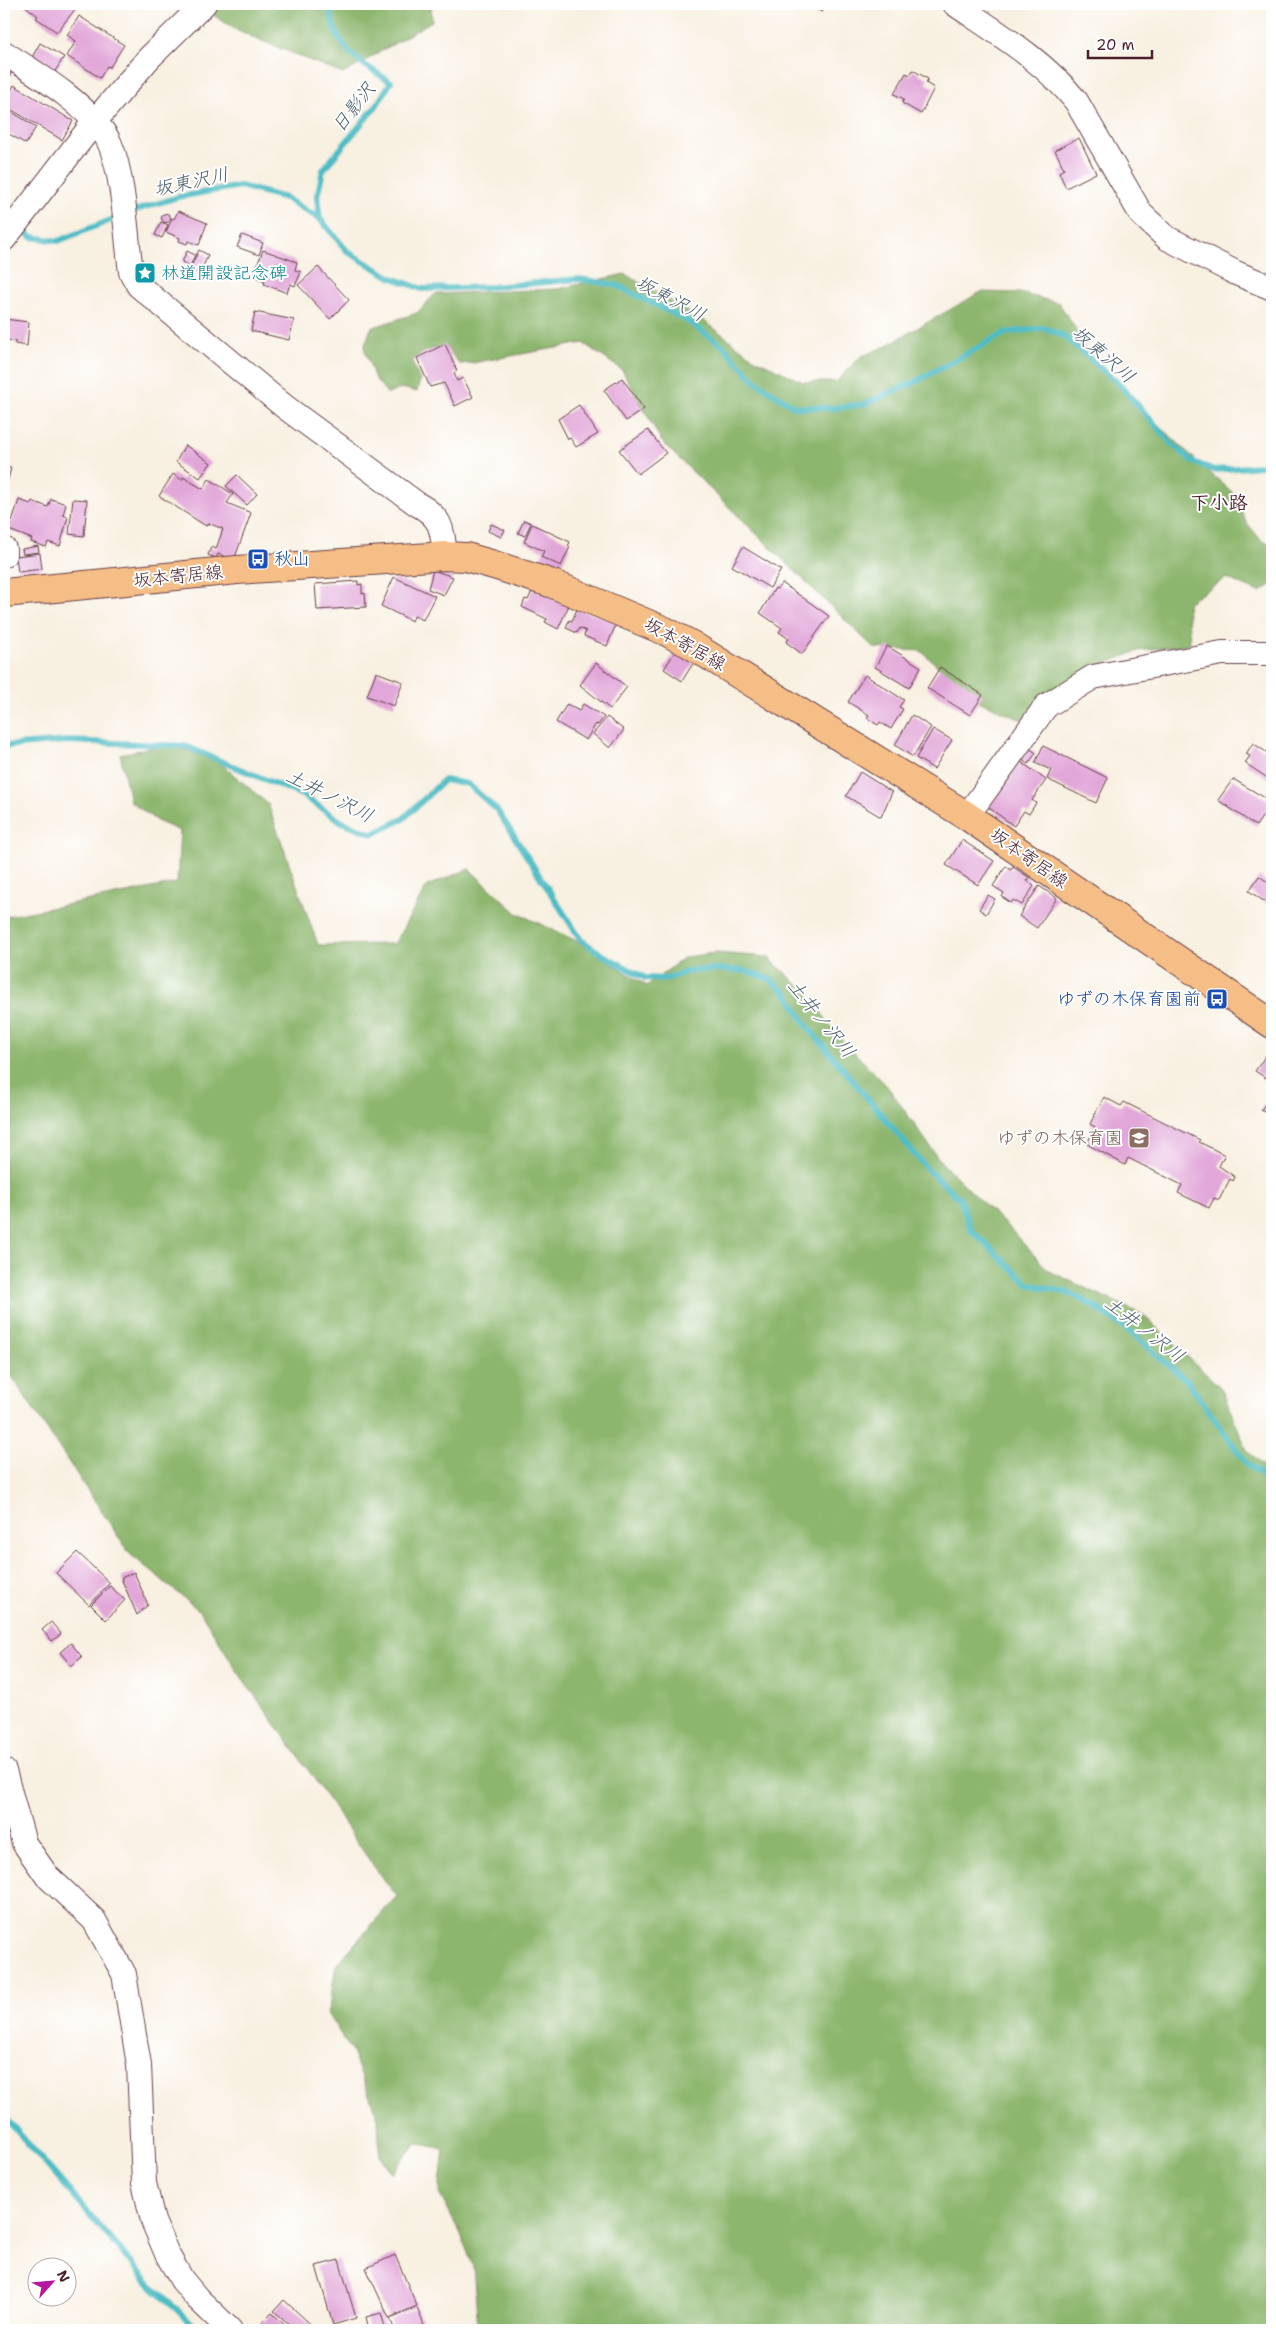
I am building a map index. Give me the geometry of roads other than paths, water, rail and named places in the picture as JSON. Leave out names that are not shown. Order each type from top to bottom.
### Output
[{"type":"main road","name":"坂本寄居線","points":[[4,593],[236,570],[445,556],[466,557],[531,576],[596,600],[690,644],[967,816],[1272,1024]]},
{"type":"street","points":[[4,240],[95,121],[149,58],[204,4]]},
{"type":"street","points":[[955,4],[1034,60],[1062,84],[1076,101],[1141,214],[1167,238],[1236,273],[1272,288]]},
{"type":"street","points":[[4,53],[81,107],[95,121],[110,143],[117,166],[130,272],[139,286],[285,407],[418,504],[429,510],[441,524],[445,556]]},
{"type":"street","points":[[4,549],[4,555]]},
{"type":"street","points":[[967,816],[1046,706],[1093,677],[1222,653],[1272,653]]},
{"type":"street","points":[[4,1771],[24,1842],[47,1876],[94,1920],[124,1974],[139,2065],[144,2184],[153,2221],[167,2254],[182,2280],[197,2298],[230,2330]]},
{"type":"waterway","name":"日影沢","points":[[320,219],[317,197],[323,170],[376,106],[391,82],[358,60],[341,42],[335,31],[330,4]]},
{"type":"waterway","name":"坂東沢川","points":[[130,212],[178,197],[240,186],[285,198],[320,219],[348,252],[390,277],[422,289],[492,287],[579,279],[616,285],[686,320],[723,346],[755,381],[795,407],[835,408],[865,404],[915,382],[1005,333],[1044,328],[1064,336],[1120,385],[1172,444],[1193,462],[1214,470],[1272,465]]},
{"type":"waterway","name":"坂東沢川","points":[[19,228],[32,237],[58,241],[121,216]]},
{"type":"waterway","name":"土井ノ沢川","points":[[4,746],[68,741],[185,746],[302,795],[342,822],[373,834],[403,819],[444,780],[468,784],[497,810],[581,940],[603,955],[645,978],[665,979],[689,971],[716,969],[746,971],[770,979],[788,995],[807,1026],[927,1169],[960,1199],[971,1230],[1028,1284],[1069,1293],[1092,1305],[1129,1331],[1188,1382],[1246,1463],[1272,1483]]},
{"type":"waterway","points":[[4,2116],[149,2283],[198,2330]]},
{"type":"place","name":"林道開設記念碑","points":[[145,273]]},
{"type":"place","name":"秋山","points":[[258,559]]},
{"type":"place","name":"ゆずの木保育園前","points":[[1217,999]]},
{"type":"place","name":"ゆずの木保育園","points":[[1139,1138]]},
{"type":"district","name":"下小路","points":[[1219,502]]}]
